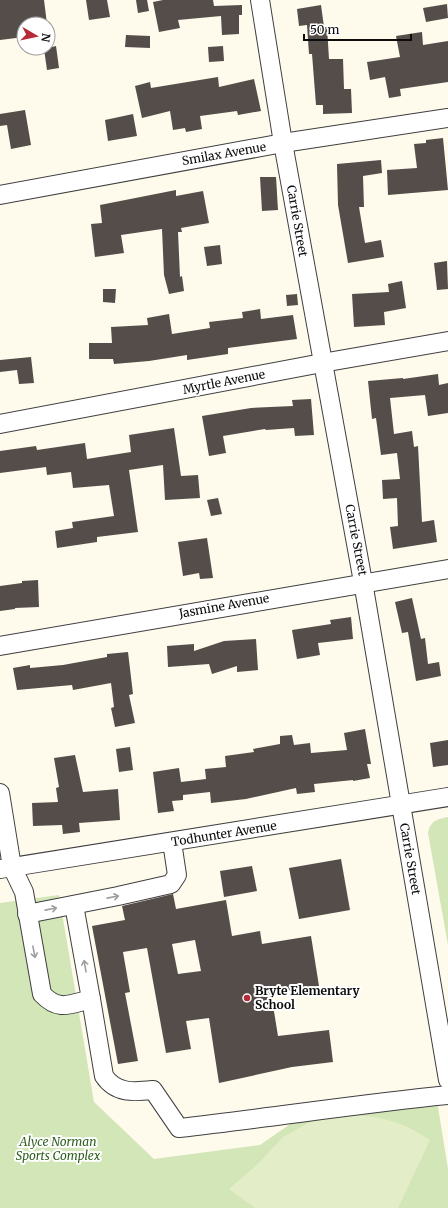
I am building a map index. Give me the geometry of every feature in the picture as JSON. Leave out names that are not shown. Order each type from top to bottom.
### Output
[{"type":"street","name":"Carrie Street","points":[[260,0],[283,143],[322,363],[364,582],[400,806],[448,1080]]},
{"type":"street","name":"Smilax Avenue","points":[[0,195],[283,143],[448,118]]},
{"type":"street","name":"Myrtle Avenue","points":[[0,424],[322,363],[448,341]]},
{"type":"street","name":"Jasmine Avenue","points":[[0,646],[364,582],[448,569]]},
{"type":"street","points":[[0,793],[6,868],[24,892],[42,994],[49,1001],[58,1006],[91,999]]},
{"type":"street","name":"Todhunter Avenue","points":[[6,868],[400,806],[448,797]]},
{"type":"street","points":[[27,914],[171,884],[177,875],[172,842]]},
{"type":"street","points":[[74,904],[104,1076],[110,1084],[116,1088],[135,1092],[153,1090],[180,1128],[293,1115],[350,1105],[448,1095]]},
{"type":"green space","points":[[448,817],[448,945],[428,833],[432,823]]},
{"type":"green space","name":"Alyce Norman Sports Complex","points":[[59,895],[94,1102],[154,1159],[260,1145],[296,1120],[437,1101],[448,1169],[448,1208],[0,1208],[0,903]]},
{"type":"green space","points":[[340,1114],[366,1116],[387,1120],[408,1127],[430,1140],[398,1208],[255,1208],[229,1189],[259,1163],[283,1137],[310,1122]]},
{"type":"building","points":[[0,0],[44,0],[46,16],[16,16],[16,38],[0,40]]},
{"type":"building","points":[[86,0],[107,0],[110,17],[89,20]]},
{"type":"building","points":[[136,0],[147,0],[149,11],[138,13]]},
{"type":"building","points":[[163,0],[213,0],[214,6],[242,5],[242,15],[239,15],[239,34],[222,35],[221,16],[178,20],[180,28],[159,32],[153,2]]},
{"type":"building","points":[[447,4],[448,18],[426,22],[423,8]]},
{"type":"building","points":[[321,5],[324,27],[327,27],[329,59],[343,59],[344,89],[351,89],[352,113],[323,114],[323,105],[316,105],[312,54],[309,54],[307,25],[299,26],[297,9]]},
{"type":"building","points":[[422,32],[423,45],[448,41],[448,82],[400,89],[401,96],[389,98],[385,77],[370,80],[367,62],[400,57],[396,36]]},
{"type":"building","points":[[126,35],[150,36],[150,48],[125,47]]},
{"type":"building","points":[[56,46],[59,68],[47,70],[45,56],[56,56]]},
{"type":"building","points":[[223,46],[224,61],[209,62],[208,47]]},
{"type":"building","points":[[218,77],[219,87],[254,79],[261,111],[238,115],[237,111],[200,116],[202,129],[186,132],[185,128],[173,130],[170,111],[142,118],[135,86],[150,82],[151,88]]},
{"type":"building","points":[[25,110],[31,145],[11,149],[7,125],[0,126],[0,114]]},
{"type":"building","points":[[133,114],[137,136],[108,141],[105,120]]},
{"type":"building","points":[[443,138],[448,190],[388,195],[387,170],[417,168],[414,144],[426,143],[426,140]]},
{"type":"building","points":[[381,160],[382,173],[363,176],[364,207],[359,207],[365,243],[381,240],[384,257],[348,263],[338,205],[337,164]]},
{"type":"building","points":[[260,177],[276,177],[278,210],[262,211]]},
{"type":"building","points":[[176,190],[176,196],[203,191],[209,223],[181,228],[182,232],[178,232],[180,277],[182,276],[184,291],[169,294],[164,275],[162,229],[121,235],[124,253],[95,257],[91,224],[102,223],[100,205]]},
{"type":"building","points":[[220,245],[222,264],[207,266],[204,247]]},
{"type":"building","points":[[447,261],[448,289],[437,290],[434,263]]},
{"type":"building","points":[[402,281],[406,308],[384,312],[385,325],[354,327],[352,294],[389,292],[388,284]]},
{"type":"building","points":[[103,289],[116,289],[115,303],[103,302]]},
{"type":"building","points":[[297,294],[298,305],[287,306],[286,295]]},
{"type":"building","points":[[260,309],[261,319],[293,315],[297,339],[228,348],[228,354],[187,360],[187,355],[149,361],[114,364],[113,359],[89,359],[89,343],[112,343],[111,327],[148,325],[147,318],[169,314],[172,334],[210,328],[209,322],[243,318],[242,312]]},
{"type":"building","points":[[31,357],[34,383],[19,384],[17,370],[0,372],[0,360]]},
{"type":"building","points":[[438,374],[439,385],[448,383],[448,413],[428,416],[425,395],[390,398],[394,434],[412,431],[414,447],[418,446],[422,522],[434,520],[437,542],[393,549],[390,527],[398,526],[397,498],[383,499],[382,480],[400,479],[397,453],[381,455],[376,418],[372,419],[368,381],[403,379]]},
{"type":"building","points":[[311,399],[314,435],[295,436],[294,428],[265,429],[223,436],[226,453],[209,456],[202,416],[251,408],[293,406],[292,400]]},
{"type":"building","points":[[174,428],[181,476],[198,475],[200,498],[165,500],[163,465],[129,470],[138,532],[97,537],[97,542],[57,548],[55,531],[73,528],[72,522],[114,516],[109,485],[73,488],[71,472],[47,475],[46,467],[0,473],[0,451],[36,446],[37,450],[85,443],[87,459],[131,452],[129,435]]},
{"type":"building","points":[[218,498],[222,514],[211,516],[207,500]]},
{"type":"building","points":[[207,538],[213,578],[200,579],[199,573],[183,576],[178,542]]},
{"type":"building","points":[[38,580],[39,607],[15,608],[0,611],[0,586],[22,583],[22,581]]},
{"type":"building","points":[[412,598],[421,639],[425,638],[428,664],[439,662],[441,676],[416,681],[408,632],[402,633],[395,602]]},
{"type":"building","points":[[351,617],[353,639],[318,643],[320,655],[297,659],[292,630],[331,624],[330,620]]},
{"type":"building","points":[[256,639],[258,670],[237,672],[237,666],[212,674],[209,664],[168,667],[167,646],[194,644],[194,651],[224,641]]},
{"type":"building","points":[[128,652],[133,694],[129,695],[135,723],[115,727],[111,708],[114,707],[111,683],[73,690],[72,685],[17,690],[13,668],[30,665],[30,668],[63,665],[107,657],[107,654]]},
{"type":"building","points":[[365,729],[371,764],[367,764],[370,778],[314,784],[315,792],[297,794],[296,788],[246,799],[211,803],[210,792],[183,795],[183,800],[172,801],[174,811],[158,813],[153,772],[179,768],[181,782],[206,779],[205,769],[226,767],[225,756],[254,752],[253,749],[280,744],[280,736],[292,735],[294,745],[310,743],[311,753],[347,750],[344,733]]},
{"type":"building","points":[[448,740],[448,765],[433,767],[430,743]]},
{"type":"building","points":[[130,747],[133,770],[119,772],[116,749]]},
{"type":"building","points":[[75,755],[83,792],[118,789],[120,820],[79,823],[80,832],[63,834],[62,825],[33,826],[32,803],[58,802],[56,788],[59,787],[54,758]]},
{"type":"building","points":[[341,859],[350,910],[299,919],[289,868]]},
{"type":"building","points":[[252,866],[257,891],[224,897],[220,871]]},
{"type":"building","points":[[173,894],[176,909],[226,900],[232,936],[260,931],[262,944],[311,936],[319,986],[271,993],[278,1036],[329,1030],[333,1062],[292,1067],[219,1083],[209,1018],[186,1021],[191,1049],[166,1053],[147,948],[123,952],[130,992],[125,993],[138,1061],[118,1064],[92,926],[125,920],[122,906]],"holes":[[[195,940],[201,971],[178,974],[172,944]]]},
{"type":"place","name":"Bryte Elementary School","points":[[247,998]]}]
